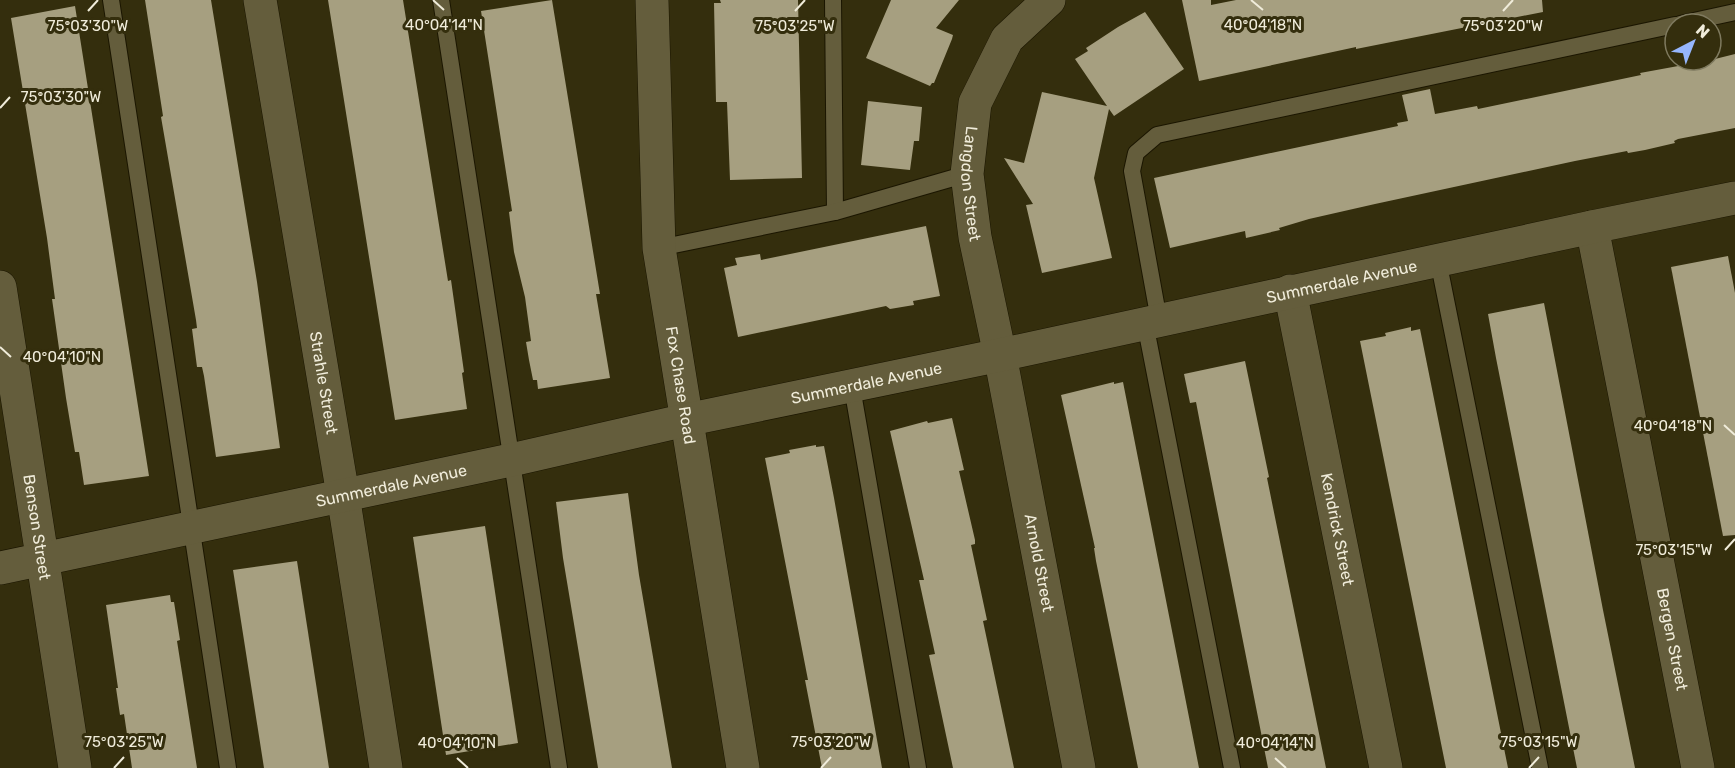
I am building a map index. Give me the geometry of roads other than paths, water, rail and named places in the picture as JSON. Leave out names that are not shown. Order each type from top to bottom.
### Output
[{"type":"street","name":"Strahle Street","points":[[260,0],[386,768]]},
{"type":"street","name":"Fox Chase Road","points":[[652,0],[659,248],[743,768]]},
{"type":"street","name":"Langdon Street","points":[[1000,355],[975,237],[967,174],[975,103],[1007,39],[1049,0]]},
{"type":"street","name":"Summerdale Avenue","points":[[0,568],[511,460],[686,420],[852,387],[1592,226],[1735,198]]},
{"type":"street","name":"Bergen Street","points":[[1592,226],[1698,768]]},
{"type":"street","name":"Benson Street","points":[[0,287],[75,768]]},
{"type":"street","name":"Kendrick Street","points":[[1290,291],[1386,768]]},
{"type":"street","name":"Arnold Street","points":[[1000,355],[1079,768]]},
{"type":"lane","points":[[111,0],[228,768]]},
{"type":"lane","points":[[441,0],[559,768]]},
{"type":"lane","points":[[833,0],[835,212]]},
{"type":"lane","points":[[1232,768],[1152,322],[1132,171],[1136,153],[1157,135],[1663,28]]},
{"type":"lane","points":[[659,248],[835,212],[967,174]]},
{"type":"lane","points":[[1438,260],[1540,768]]},
{"type":"lane","points":[[852,387],[918,768]]}]
